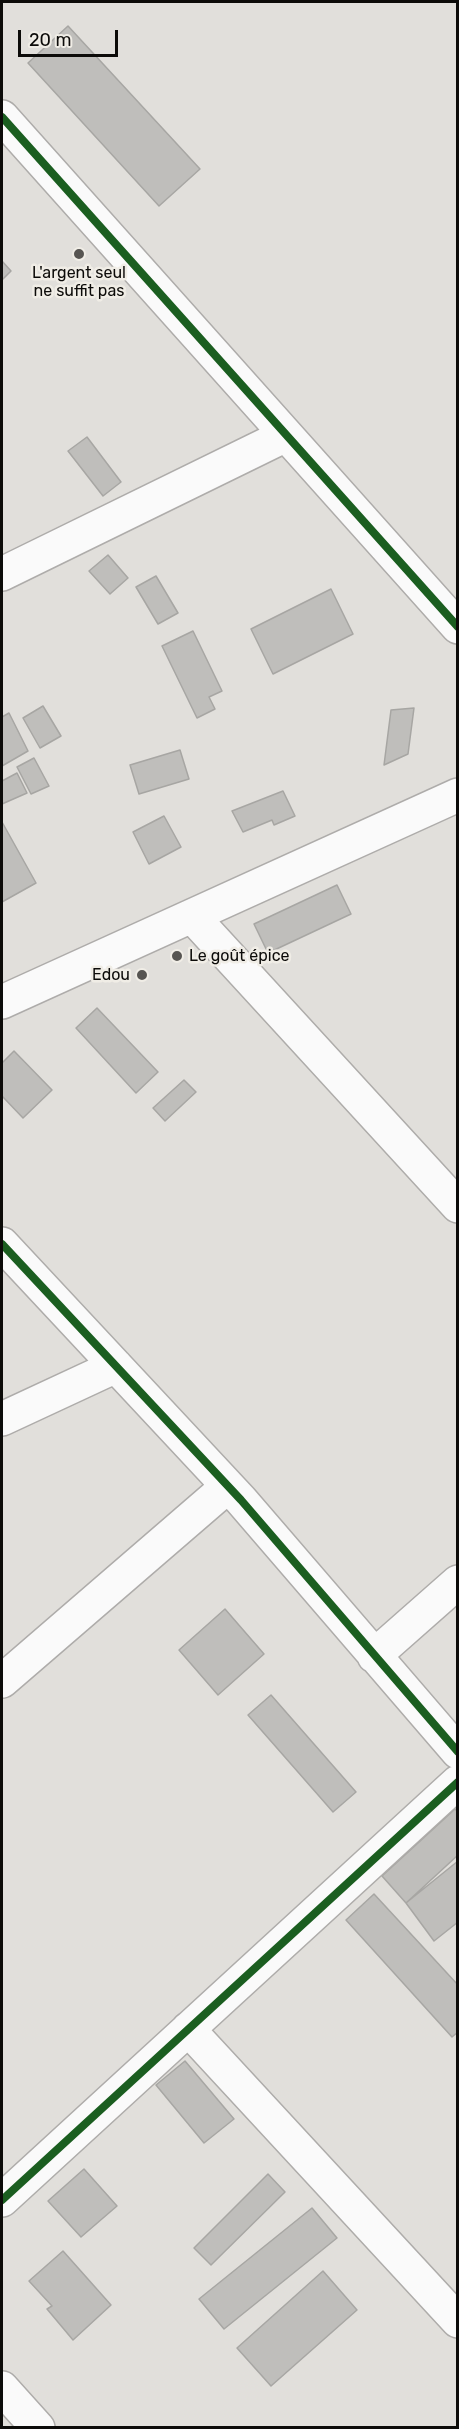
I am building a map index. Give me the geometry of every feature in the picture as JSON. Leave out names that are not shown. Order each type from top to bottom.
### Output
[{"type":"street","points":[[2,117],[458,627]]},
{"type":"street","points":[[2,574],[286,435]]},
{"type":"street","points":[[2,1002],[458,795]]},
{"type":"street","points":[[192,916],[458,1206]]},
{"type":"street","points":[[2,1244],[228,1486],[458,1752]]},
{"type":"street","points":[[2,1419],[116,1366]]},
{"type":"street","points":[[2,1681],[228,1486]]},
{"type":"street","points":[[374,1656],[458,1582]]},
{"type":"street","points":[[2,2200],[458,1782]]},
{"type":"street","points":[[188,2029],[458,2321]]},
{"type":"street","points":[[2,2388],[38,2427]]},
{"type":"building","points":[[68,26],[200,169],[159,206],[28,63]]},
{"type":"building","points":[[2,261],[11,271],[2,280]]},
{"type":"building","points":[[87,437],[121,482],[103,496],[68,451]]},
{"type":"building","points":[[108,555],[128,578],[110,594],[89,571]]},
{"type":"building","points":[[156,576],[178,613],[158,624],[136,587]]},
{"type":"building","points":[[331,589],[353,634],[273,674],[251,629]]},
{"type":"building","points":[[193,631],[222,691],[209,697],[215,709],[197,718],[162,646]]},
{"type":"building","points":[[43,706],[61,736],[40,748],[23,718]]},
{"type":"building","points":[[414,708],[408,754],[384,765],[391,710]]},
{"type":"building","points":[[9,713],[28,751],[2,766],[2,717]]},
{"type":"building","points":[[180,750],[189,779],[139,794],[130,765]]},
{"type":"building","points":[[34,758],[49,786],[31,794],[17,767]]},
{"type":"building","points":[[17,773],[27,793],[2,804],[2,781]]},
{"type":"building","points":[[283,791],[295,816],[274,825],[272,820],[243,832],[232,811]]},
{"type":"building","points":[[164,816],[181,847],[149,864],[133,832]]},
{"type":"building","points":[[2,822],[36,883],[2,902]]},
{"type":"building","points":[[337,885],[351,914],[268,953],[254,924]]},
{"type":"building","points":[[97,1008],[158,1072],[136,1093],[76,1028]]},
{"type":"building","points":[[14,1051],[52,1090],[23,1118],[2,1096],[2,1063]]},
{"type":"building","points":[[184,1080],[196,1092],[165,1121],[153,1108]]},
{"type":"building","points":[[225,1609],[264,1654],[218,1695],[179,1650]]},
{"type":"building","points":[[271,1695],[356,1792],[333,1812],[248,1715]]},
{"type":"building","points":[[455,1809],[458,1812],[458,1855],[406,1903],[382,1876]]},
{"type":"building","points":[[458,1861],[458,1922],[434,1941],[406,1903]]},
{"type":"building","points":[[374,1894],[458,1985],[458,2032],[452,2037],[346,1920]]},
{"type":"building","points":[[185,2061],[234,2119],[204,2143],[156,2085]]},
{"type":"building","points":[[84,2169],[117,2206],[81,2237],[48,2201]]},
{"type":"building","points":[[268,2174],[285,2192],[211,2265],[194,2248]]},
{"type":"building","points":[[312,2208],[337,2238],[224,2329],[199,2299]]},
{"type":"building","points":[[63,2251],[111,2305],[73,2340],[47,2309],[52,2306],[29,2281]]},
{"type":"building","points":[[323,2271],[357,2310],[271,2386],[237,2348]]},
{"type":"cycle path","points":[[2,117],[458,627]]},
{"type":"cycle path","points":[[2,1244],[241,1500],[458,1752]]},
{"type":"cycle path","points":[[2,2200],[458,1782]]},
{"type":"place","name":"L'argent seul ne suffit pas","points":[[79,254]]},
{"type":"place","name":"Le goût épice","points":[[177,956]]},
{"type":"place","name":"Edou","points":[[142,975]]}]
